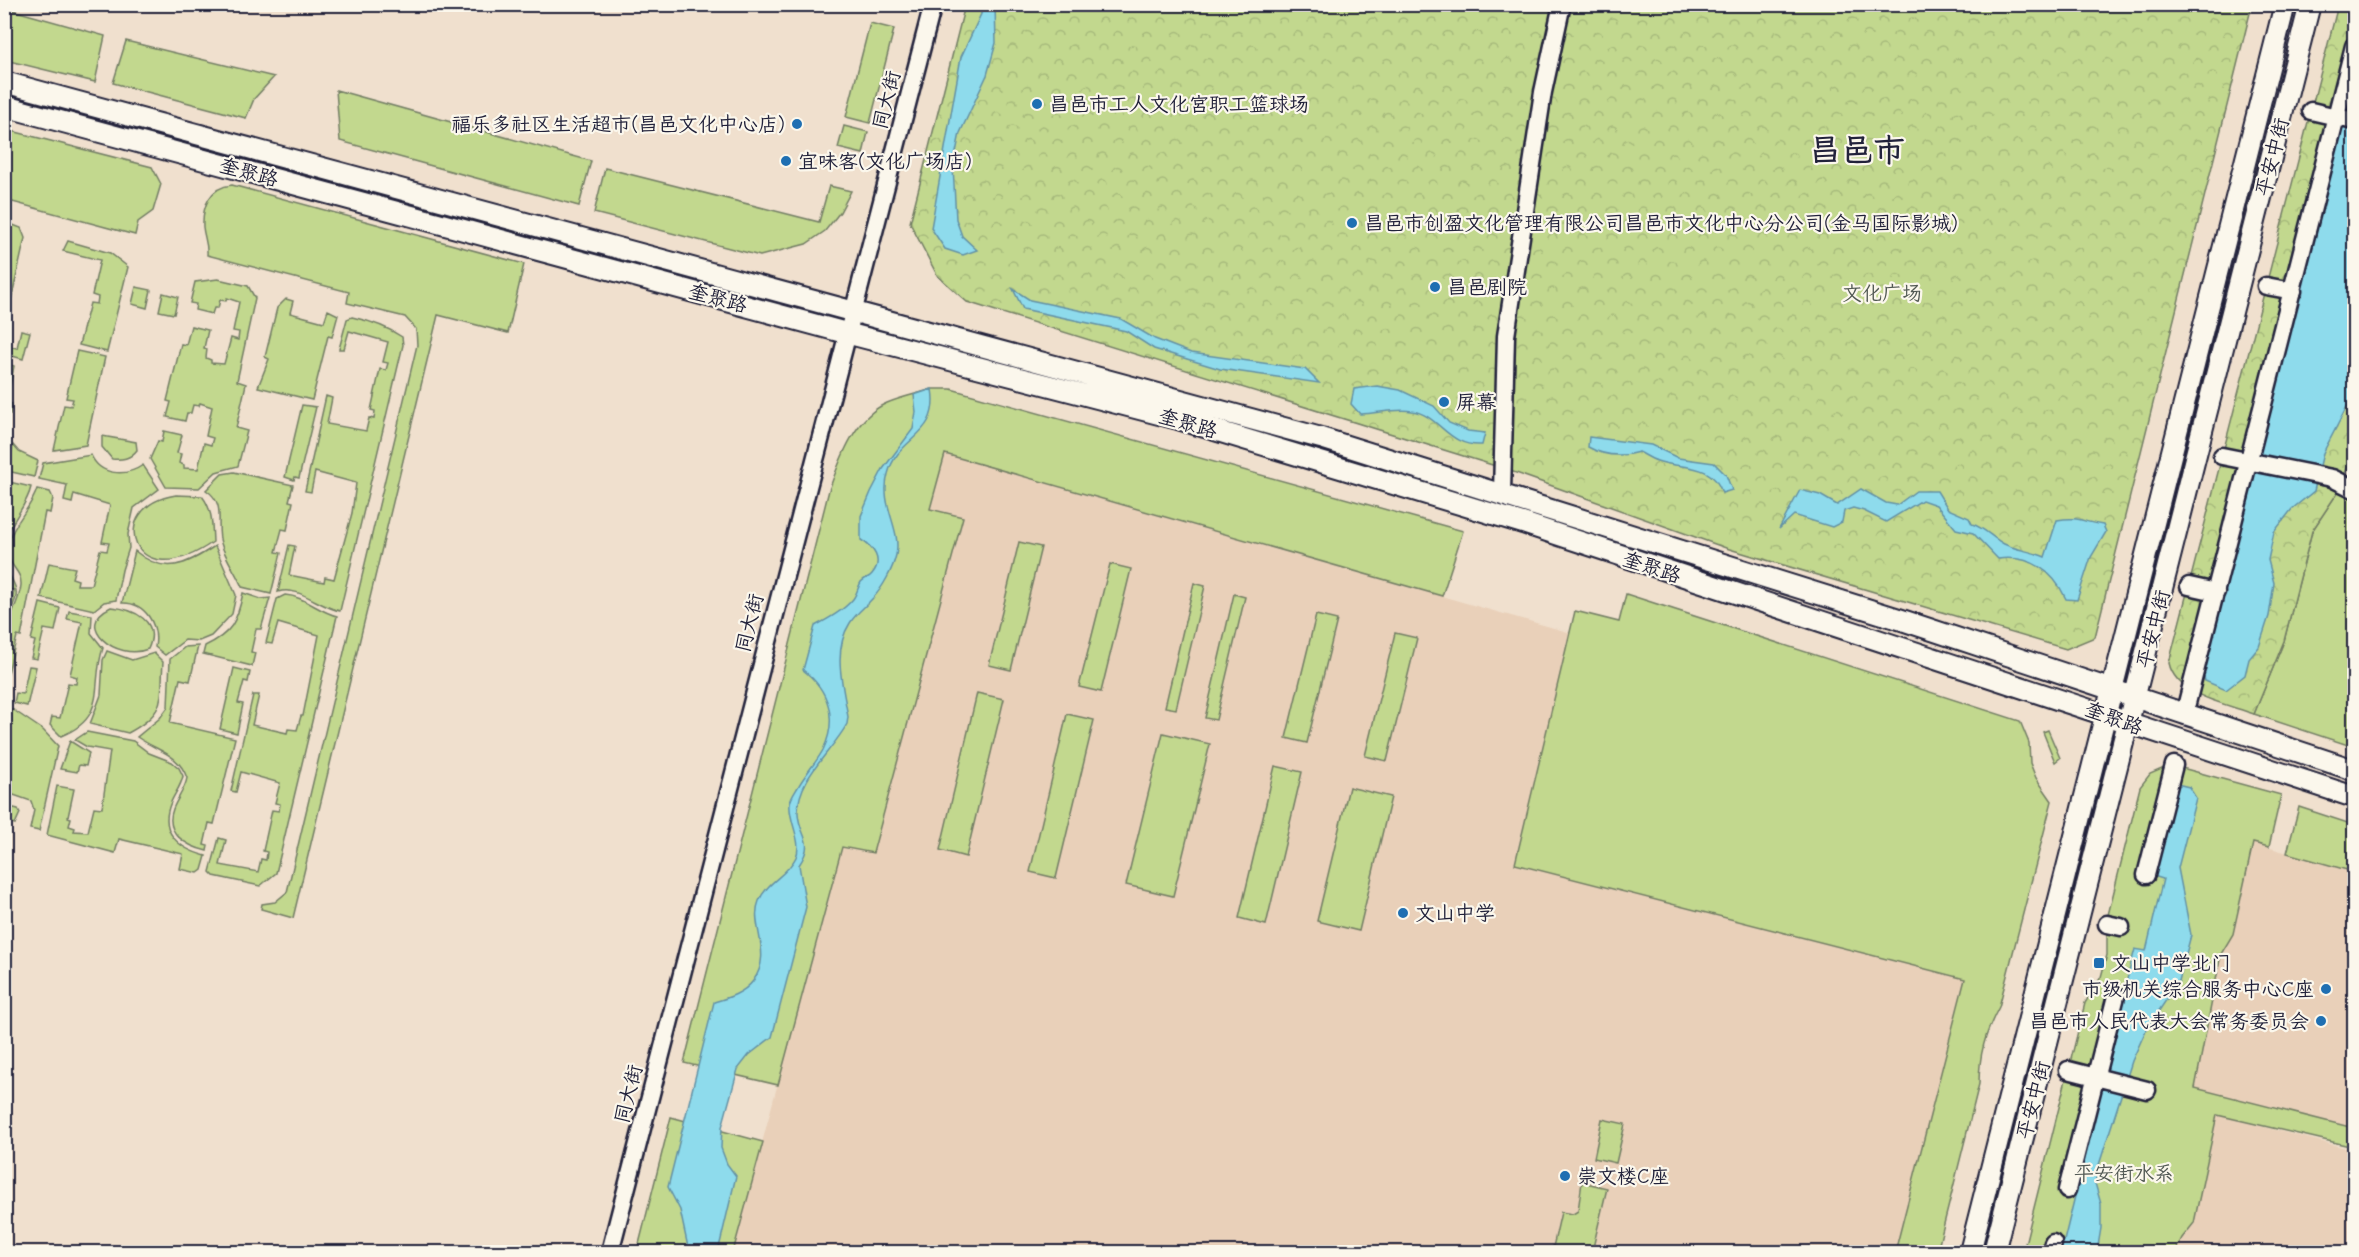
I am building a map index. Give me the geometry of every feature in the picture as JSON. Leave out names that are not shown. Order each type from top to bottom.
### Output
[{"type":"main road","name":"平安中街","points":[[1970,1252],[2285,4]]},
{"type":"main road","name":"平安中街","points":[[1994,1252],[2310,4]]},
{"type":"main road","name":"奎聚路","points":[[4,82],[1321,438],[1902,620],[2110,691],[2355,770]]},
{"type":"main road","name":"奎聚路","points":[[4,106],[846,333],[1178,419],[1526,524],[2355,797]]},
{"type":"street","name":"同大街","points":[[610,1252],[933,4]]},
{"type":"street","points":[[1502,493],[1506,336],[1543,92],[1562,4]]},
{"type":"street","points":[[2184,715],[2355,46]]},
{"type":"street","points":[[2311,111],[2355,121]]},
{"type":"street","points":[[2266,286],[2293,291]]},
{"type":"street","points":[[2222,456],[2332,478],[2355,489]]},
{"type":"street","points":[[2189,586],[2216,592]]},
{"type":"street","points":[[2146,874],[2174,765]]},
{"type":"street","points":[[2067,1190],[2116,996]]},
{"type":"street","points":[[2068,1070],[2147,1090]]},
{"type":"shaded area","name":"文山中学","points":[[945,454],[2022,762],[1895,1252],[733,1252]]},
{"type":"shaded area","points":[[2253,843],[2354,872],[2354,1128],[2195,1089],[2221,954],[2233,934]]},
{"type":"shaded area","points":[[2217,1115],[2354,1150],[2354,1252],[2175,1252],[2182,1238],[2194,1223]]},
{"type":"green space","name":"文化广场","points":[[965,5],[2252,5],[2095,637],[2066,649],[1726,548],[1502,468],[967,302],[937,275],[910,223]]},
{"type":"green space","points":[[2338,5],[2354,5],[2354,450],[2338,492],[2312,531],[2284,641],[2254,714],[2192,691],[2181,683],[2169,663]]},
{"type":"green space","points":[[5,8],[105,36],[95,82],[5,60]]},
{"type":"green space","points":[[870,23],[894,29],[870,123],[846,117]]},
{"type":"green space","points":[[126,41],[274,77],[254,99],[246,118],[113,83]]},
{"type":"green space","points":[[336,90],[591,161],[579,206],[340,141]]},
{"type":"green space","points":[[844,126],[868,132],[863,154],[838,148]]},
{"type":"green space","points":[[4,129],[152,167],[161,184],[153,211],[138,222],[135,235],[5,200]]},
{"type":"green space","points":[[605,168],[819,222],[829,186],[851,191],[840,212],[825,231],[806,244],[760,256],[594,213]]},
{"type":"green space","points":[[232,185],[524,264],[508,333],[438,315],[293,918],[261,909],[262,904],[275,902],[287,892],[417,345],[416,329],[405,317],[347,303],[349,292],[207,255],[203,227],[206,205],[218,189]]},
{"type":"green space","points":[[13,225],[21,228],[25,238],[5,327],[5,272],[11,254],[5,252],[6,228]]},
{"type":"green space","points":[[68,241],[110,253],[128,267],[107,352],[79,345],[90,303],[97,304],[98,297],[92,295],[100,260],[63,251]]},
{"type":"green space","points":[[218,279],[248,286],[255,298],[237,381],[246,384],[236,428],[247,431],[238,466],[216,472],[199,488],[166,487],[150,459],[158,441],[162,442],[164,431],[182,435],[177,453],[181,454],[179,463],[184,465],[184,468],[198,469],[204,443],[211,445],[213,438],[206,436],[212,407],[200,403],[199,406],[193,405],[185,421],[167,417],[171,402],[167,401],[181,344],[186,345],[191,326],[208,330],[204,348],[207,349],[206,358],[211,360],[211,363],[224,364],[231,338],[238,340],[239,332],[233,331],[239,302],[227,298],[226,301],[220,300],[218,308],[214,308],[212,314],[195,310],[196,304],[190,303],[195,282]]},
{"type":"green space","points":[[136,287],[151,290],[147,308],[132,304]]},
{"type":"green space","points":[[163,293],[178,297],[174,314],[159,311]]},
{"type":"green space","points":[[286,299],[293,301],[290,313],[324,322],[328,310],[338,315],[332,337],[328,336],[312,400],[258,387],[269,359],[265,357],[277,308]]},
{"type":"green space","points":[[352,317],[390,330],[402,337],[403,345],[340,611],[293,591],[278,592],[289,545],[295,546],[289,575],[324,582],[325,577],[334,579],[352,513],[356,483],[315,472],[311,492],[305,491],[326,396],[332,398],[327,424],[366,431],[369,418],[374,419],[375,411],[371,410],[380,369],[386,370],[388,363],[383,362],[388,342],[349,331],[344,349],[339,349],[347,319]]},
{"type":"green space","points":[[21,330],[30,332],[23,359],[5,354],[5,345],[17,348]]},
{"type":"green space","points":[[77,351],[105,357],[86,445],[54,450],[64,405],[71,406],[73,399],[66,398]]},
{"type":"green space","points":[[4,363],[14,366],[7,402],[12,404],[10,414],[5,413]]},
{"type":"green space","points":[[932,389],[951,389],[1463,531],[1442,596],[945,454],[930,509],[963,517],[873,853],[842,847],[778,1085],[684,1063],[833,478],[850,440],[866,418],[887,403]]},
{"type":"green space","points":[[302,405],[316,407],[299,478],[295,477],[294,480],[285,477]]},
{"type":"green space","points":[[102,436],[136,442],[137,450],[126,458],[112,459],[102,447]]},
{"type":"green space","points":[[13,445],[19,452],[38,461],[34,477],[7,471]]},
{"type":"green space","points":[[91,455],[95,462],[107,471],[121,473],[143,465],[159,489],[134,508],[128,534],[129,548],[116,600],[104,602],[94,610],[41,598],[49,563],[75,568],[72,578],[78,580],[77,585],[91,585],[100,550],[107,551],[109,543],[102,542],[110,505],[74,494],[72,503],[64,501],[67,485],[39,479],[43,463]]},
{"type":"green space","points":[[234,472],[293,485],[289,501],[293,502],[287,530],[282,529],[276,552],[281,553],[271,594],[242,587],[221,543],[218,508],[212,495],[206,490],[222,474]]},
{"type":"green space","points":[[5,481],[31,487],[5,540]]},
{"type":"green space","points":[[37,489],[50,492],[53,498],[50,513],[45,512],[21,637],[17,636],[5,685],[5,636],[21,585],[21,579],[9,557],[9,542]]},
{"type":"green space","points":[[2338,492],[2354,497],[2354,747],[2254,714],[2284,641],[2312,531]]},
{"type":"green space","points":[[176,495],[202,496],[206,501],[210,512],[213,542],[185,557],[163,560],[146,555],[137,544],[134,530],[140,515],[153,503]]},
{"type":"green space","points":[[1019,542],[1041,547],[1011,670],[989,665]]},
{"type":"green space","points":[[215,546],[236,595],[232,614],[211,636],[199,641],[185,640],[165,655],[155,647],[155,631],[149,617],[138,606],[122,603],[135,551],[156,563],[175,565],[185,563]]},
{"type":"green space","points":[[4,563],[16,591],[14,603],[5,621],[5,604],[12,602],[14,590],[5,589]]},
{"type":"green space","points":[[1110,564],[1131,569],[1101,692],[1079,687]]},
{"type":"green space","points":[[1194,583],[1205,586],[1176,709],[1165,707]]},
{"type":"green space","points":[[243,593],[261,599],[270,598],[261,629],[256,629],[251,652],[255,653],[252,666],[203,654],[205,646],[232,626]]},
{"type":"green space","points":[[1234,594],[1245,597],[1216,720],[1205,718]]},
{"type":"green space","points":[[1626,594],[2020,721],[2029,743],[2030,763],[2036,778],[2052,801],[1999,1007],[1984,1044],[1979,1084],[1937,1252],[1895,1252],[1965,979],[1515,864],[1575,611],[1619,622]]},
{"type":"green space","points":[[285,595],[299,598],[337,616],[276,873],[260,886],[214,876],[210,872],[219,838],[226,840],[220,865],[258,872],[261,859],[266,860],[267,852],[263,851],[272,810],[279,811],[280,804],[275,803],[280,783],[241,772],[236,792],[231,791],[253,695],[259,695],[252,725],[287,733],[288,729],[297,730],[301,716],[303,716],[319,635],[278,623],[272,644],[266,643],[277,599]]},
{"type":"green space","points":[[40,603],[60,608],[55,631],[44,629],[37,659],[31,658],[35,641],[31,640]]},
{"type":"green space","points":[[111,607],[128,610],[143,618],[151,631],[148,649],[136,652],[123,650],[103,640],[97,632],[96,623],[100,615]]},
{"type":"green space","points":[[69,611],[92,615],[91,633],[103,648],[92,710],[86,720],[61,736],[50,725],[52,717],[60,718],[68,683],[76,684],[77,677],[70,675],[82,622],[67,619]]},
{"type":"green space","points":[[1316,615],[1337,620],[1307,743],[1286,738]]},
{"type":"green space","points":[[1395,633],[1417,638],[1387,761],[1365,756]]},
{"type":"green space","points":[[198,646],[190,681],[180,679],[170,723],[235,738],[214,824],[209,823],[204,845],[208,846],[207,851],[185,842],[174,832],[171,817],[185,786],[187,778],[183,770],[173,758],[137,737],[160,718],[168,707],[170,659],[185,647]]},
{"type":"green space","points":[[107,651],[132,660],[154,653],[163,662],[159,704],[150,719],[128,733],[90,724],[101,695],[103,660]]},
{"type":"green space","points":[[29,666],[36,667],[27,706],[14,703],[16,693],[23,694]]},
{"type":"green space","points":[[234,668],[250,672],[248,682],[244,681],[238,703],[243,704],[237,733],[220,729]]},
{"type":"green space","points":[[977,693],[1004,699],[966,857],[940,850]]},
{"type":"green space","points":[[12,709],[43,730],[58,746],[39,831],[30,829],[34,810],[31,801],[5,792],[5,739]]},
{"type":"green space","points":[[1067,714],[1094,720],[1056,878],[1030,872]]},
{"type":"green space","points":[[2048,730],[2060,758],[2055,762],[2043,732]]},
{"type":"green space","points":[[87,732],[133,741],[149,753],[172,762],[179,768],[183,776],[171,802],[167,822],[169,830],[180,844],[206,856],[202,870],[198,873],[180,869],[183,854],[119,839],[115,853],[47,835],[57,786],[74,789],[68,817],[71,818],[69,826],[75,828],[74,831],[88,832],[94,807],[102,808],[110,751],[87,747],[75,740]]},
{"type":"green space","points":[[1163,733],[1210,744],[1173,896],[1126,885]]},
{"type":"green space","points":[[70,741],[89,753],[86,766],[79,765],[77,772],[60,769]]},
{"type":"green space","name":"平安街水系","points":[[2171,765],[2281,795],[2269,847],[2253,843],[2233,934],[2221,954],[2195,1088],[2354,1128],[2354,1147],[2217,1115],[2194,1223],[2182,1238],[2175,1252],[2023,1252],[2085,1003],[2101,977],[2107,955],[2107,919],[2140,787],[2150,774]]},
{"type":"green space","points":[[1275,766],[1302,772],[1266,925],[1239,918]]},
{"type":"green space","points":[[1349,787],[1391,797],[1359,931],[1317,921]]},
{"type":"green space","points":[[5,806],[18,809],[20,813],[15,824],[5,821]]},
{"type":"green space","points":[[2299,807],[2354,825],[2354,872],[2287,853]]},
{"type":"green space","points":[[671,1117],[763,1142],[733,1252],[637,1252]]},
{"type":"green space","points":[[1602,1119],[1625,1124],[1616,1163],[1594,1158]]},
{"type":"green space","points":[[1582,1182],[1607,1188],[1592,1252],[1553,1247],[1561,1212],[1573,1214],[1578,1211]]},
{"type":"water","points":[[981,5],[995,5],[996,43],[987,75],[960,133],[953,167],[956,219],[962,236],[977,250],[963,255],[945,249],[931,228],[961,57],[981,14]]},
{"type":"water","points":[[2354,61],[2354,393],[2323,453],[2314,491],[2292,509],[2274,532],[2268,560],[2274,583],[2269,616],[2259,647],[2249,659],[2245,675],[2226,690],[2205,681],[2202,669]]},
{"type":"water","points":[[1013,289],[1030,300],[1121,319],[1155,339],[1191,353],[1305,369],[1319,383],[1220,369],[1154,349],[1126,331],[1023,309]]},
{"type":"water","points":[[1377,386],[1400,390],[1434,406],[1449,423],[1468,431],[1485,433],[1482,445],[1460,441],[1430,418],[1412,411],[1360,414],[1351,404],[1354,389]]},
{"type":"water","points":[[932,389],[933,405],[930,417],[924,427],[900,451],[888,474],[886,496],[896,536],[895,560],[880,590],[850,623],[841,645],[840,669],[848,717],[847,724],[809,777],[799,800],[799,821],[806,850],[799,865],[806,907],[772,1037],[749,1055],[738,1069],[722,1127],[721,1148],[727,1164],[736,1176],[718,1252],[689,1252],[680,1210],[668,1187],[714,1002],[745,989],[759,971],[761,950],[757,910],[759,901],[767,888],[788,869],[796,857],[798,845],[790,802],[823,750],[828,738],[830,716],[825,696],[803,670],[815,626],[849,603],[861,582],[875,569],[876,554],[861,540],[861,516],[883,469],[913,429],[916,412],[914,395]]},
{"type":"water","points":[[1589,437],[1651,445],[1678,458],[1714,463],[1726,475],[1732,490],[1722,493],[1711,476],[1695,468],[1667,464],[1639,452],[1613,455],[1594,450],[1588,447]]},
{"type":"water","points":[[1861,489],[1886,503],[1897,505],[1916,491],[1937,491],[1948,509],[1969,518],[1972,524],[2000,542],[2045,557],[2057,520],[2076,519],[2103,525],[2106,532],[2091,557],[2077,600],[2066,599],[2054,580],[2030,562],[2010,558],[1998,559],[1973,533],[1956,529],[1936,505],[1922,500],[1886,522],[1853,508],[1844,511],[1842,522],[1832,527],[1794,515],[1779,529],[1800,490],[1820,495],[1837,505]]},
{"type":"water","points":[[2173,783],[2189,787],[2196,798],[2178,868],[2191,935],[2179,981],[2146,1030],[2132,1061],[2099,1165],[2095,1183],[2101,1204],[2101,1228],[2097,1252],[2056,1252],[2059,1240],[2064,1241],[2076,1192],[2071,1191],[2135,949],[2146,951],[2163,879],[2150,875]]},
{"type":"place","name":"昌邑市工人文化宫职工篮球场","points":[[1037,104]]},
{"type":"place","name":"福乐多社区生活超市(昌邑文化中心店)","points":[[797,124]]},
{"type":"place","name":"宜味客(文化广场店)","points":[[786,161]]},
{"type":"place","name":"昌邑市创盈文化管理有限公司昌邑市文化中心分公司(金马国际影城)","points":[[1352,223]]},
{"type":"place","name":"昌邑剧院","points":[[1435,287]]},
{"type":"place","name":"屏幕","points":[[1444,402]]},
{"type":"place","name":"文山中学","points":[[1403,913]]},
{"type":"place","name":"文山中学北门","points":[[2099,963]]},
{"type":"place","name":"市级机关综合服务中心C座","points":[[2326,989]]},
{"type":"place","name":"昌邑市人民代表大会常务委员会","points":[[2321,1021]]},
{"type":"place","name":"崇文楼C座","points":[[1565,1176]]},
{"type":"district","name":"昌邑市","points":[[1857,150]]}]
